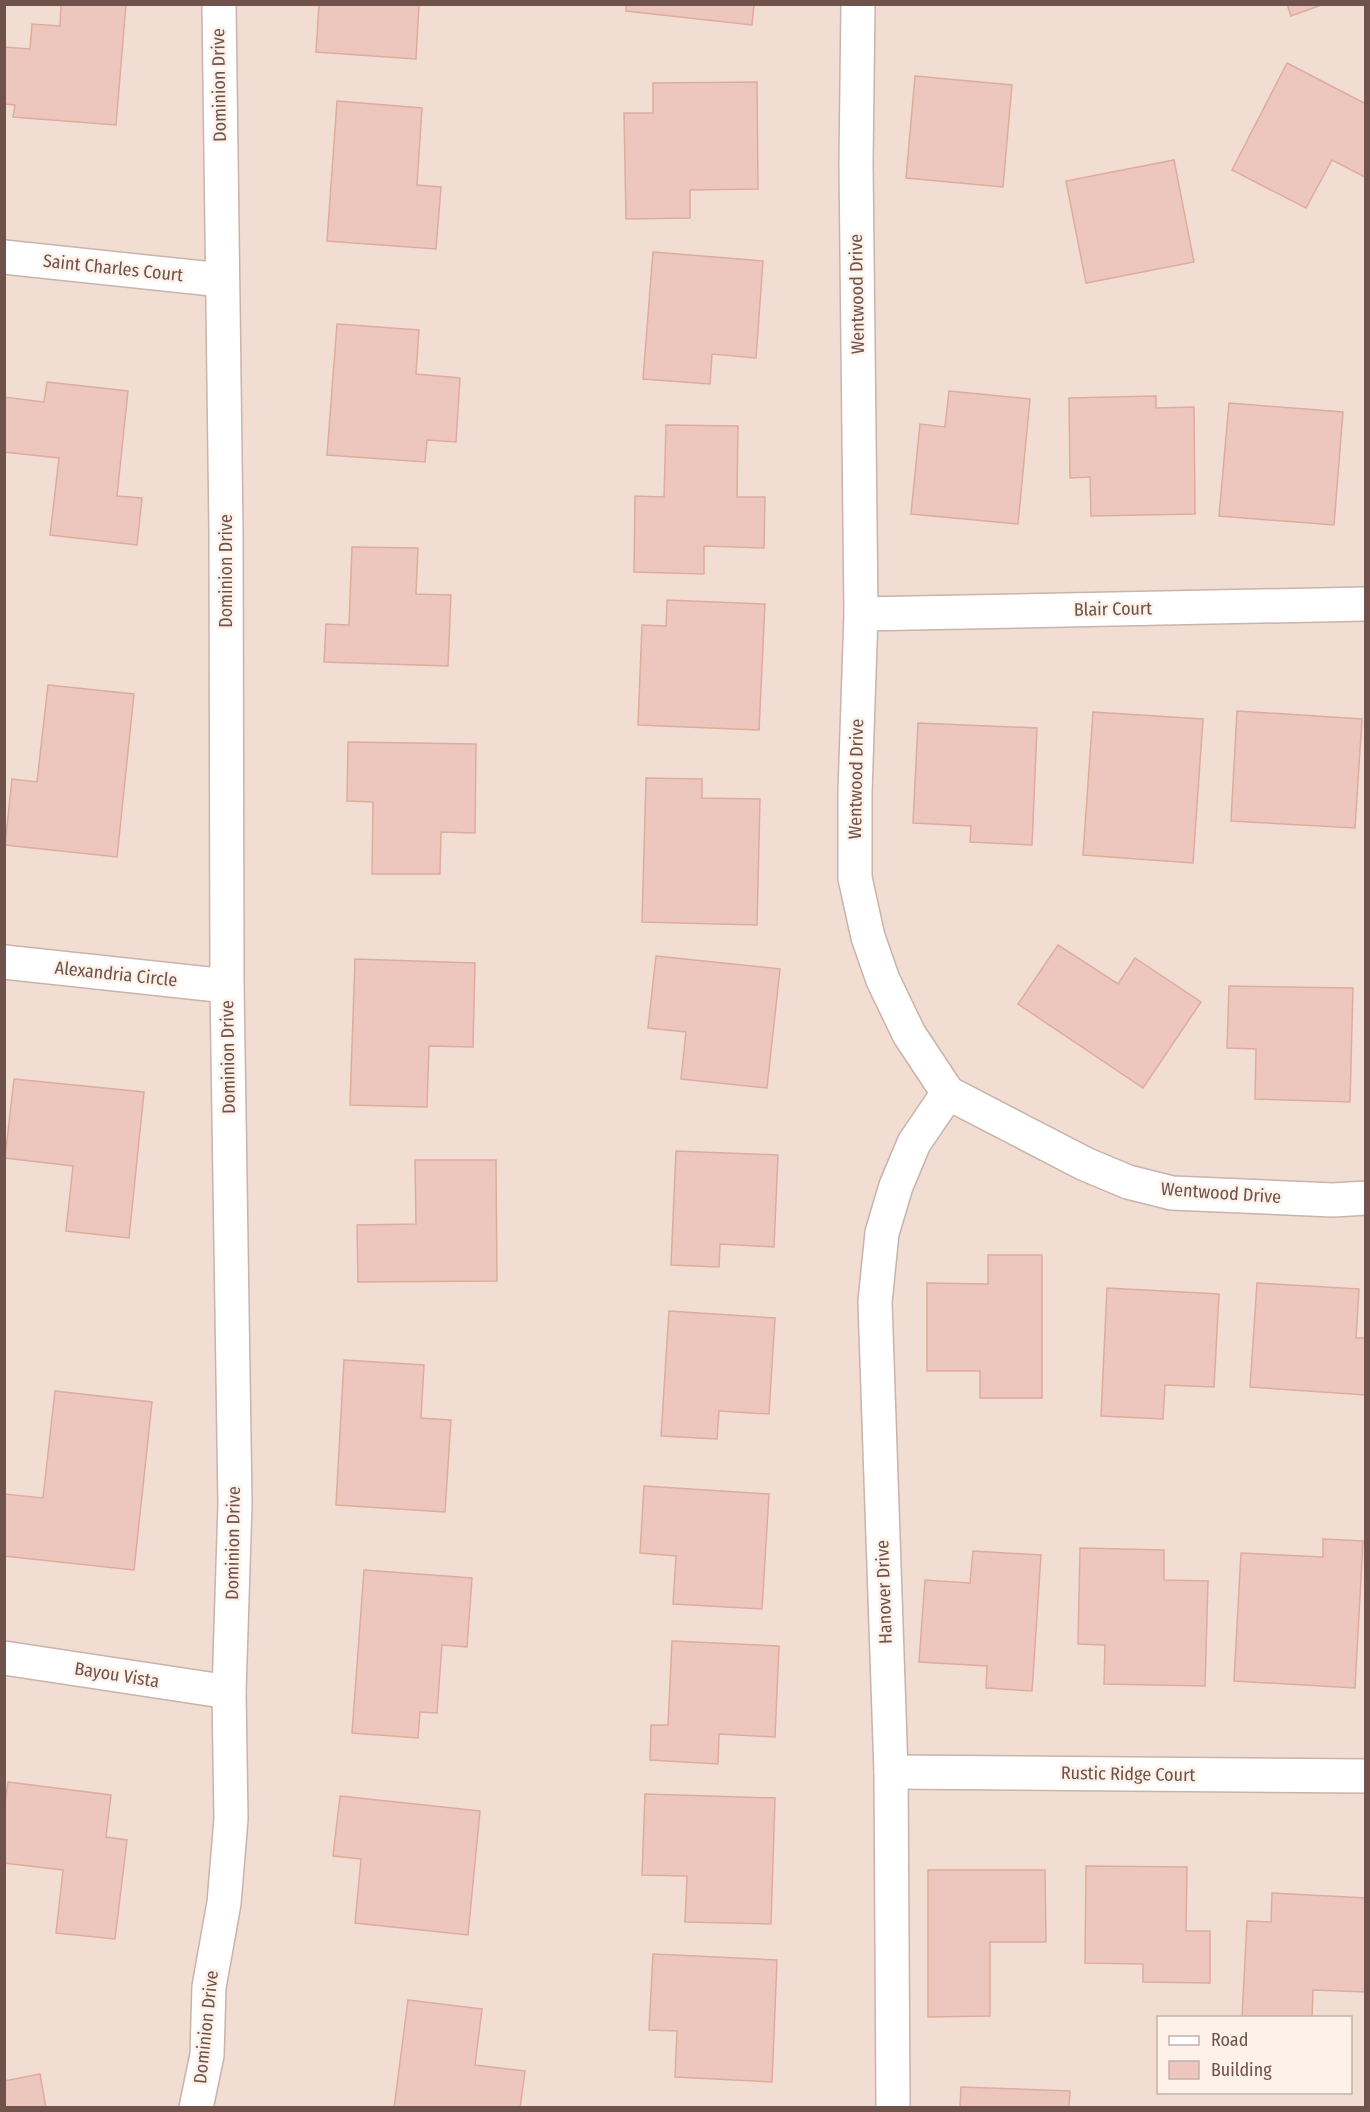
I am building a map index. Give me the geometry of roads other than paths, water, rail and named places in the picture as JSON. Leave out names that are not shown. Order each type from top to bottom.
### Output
[{"type":"street","name":"Dominion Drive","points":[[196,2108],[207,2055],[209,1987],[224,1903],[231,1819],[229,1692],[235,1504],[227,986],[226,531],[219,4]]},
{"type":"street","name":"Wentwood Drive","points":[[858,4],[856,164],[861,614],[855,792],[855,878],[868,938],[883,980],[909,1034],[948,1093],[1085,1164],[1128,1182],[1172,1193],[1333,1200],[1365,1198]]},
{"type":"street","name":"Saint Charles Court","points":[[4,257],[222,280]]},
{"type":"street","name":"Blair Court","points":[[861,614],[1365,604]]},
{"type":"street","name":"Alexandria Circle","points":[[4,962],[227,986]]},
{"type":"street","name":"Hanover Drive","points":[[893,2108],[891,1772],[874,1302],[882,1233],[897,1186],[914,1143],[948,1093]]},
{"type":"street","name":"Bayou Vista","points":[[4,1658],[229,1692]]},
{"type":"street","name":"Rustic Ridge Court","points":[[891,1772],[1365,1776]]}]
